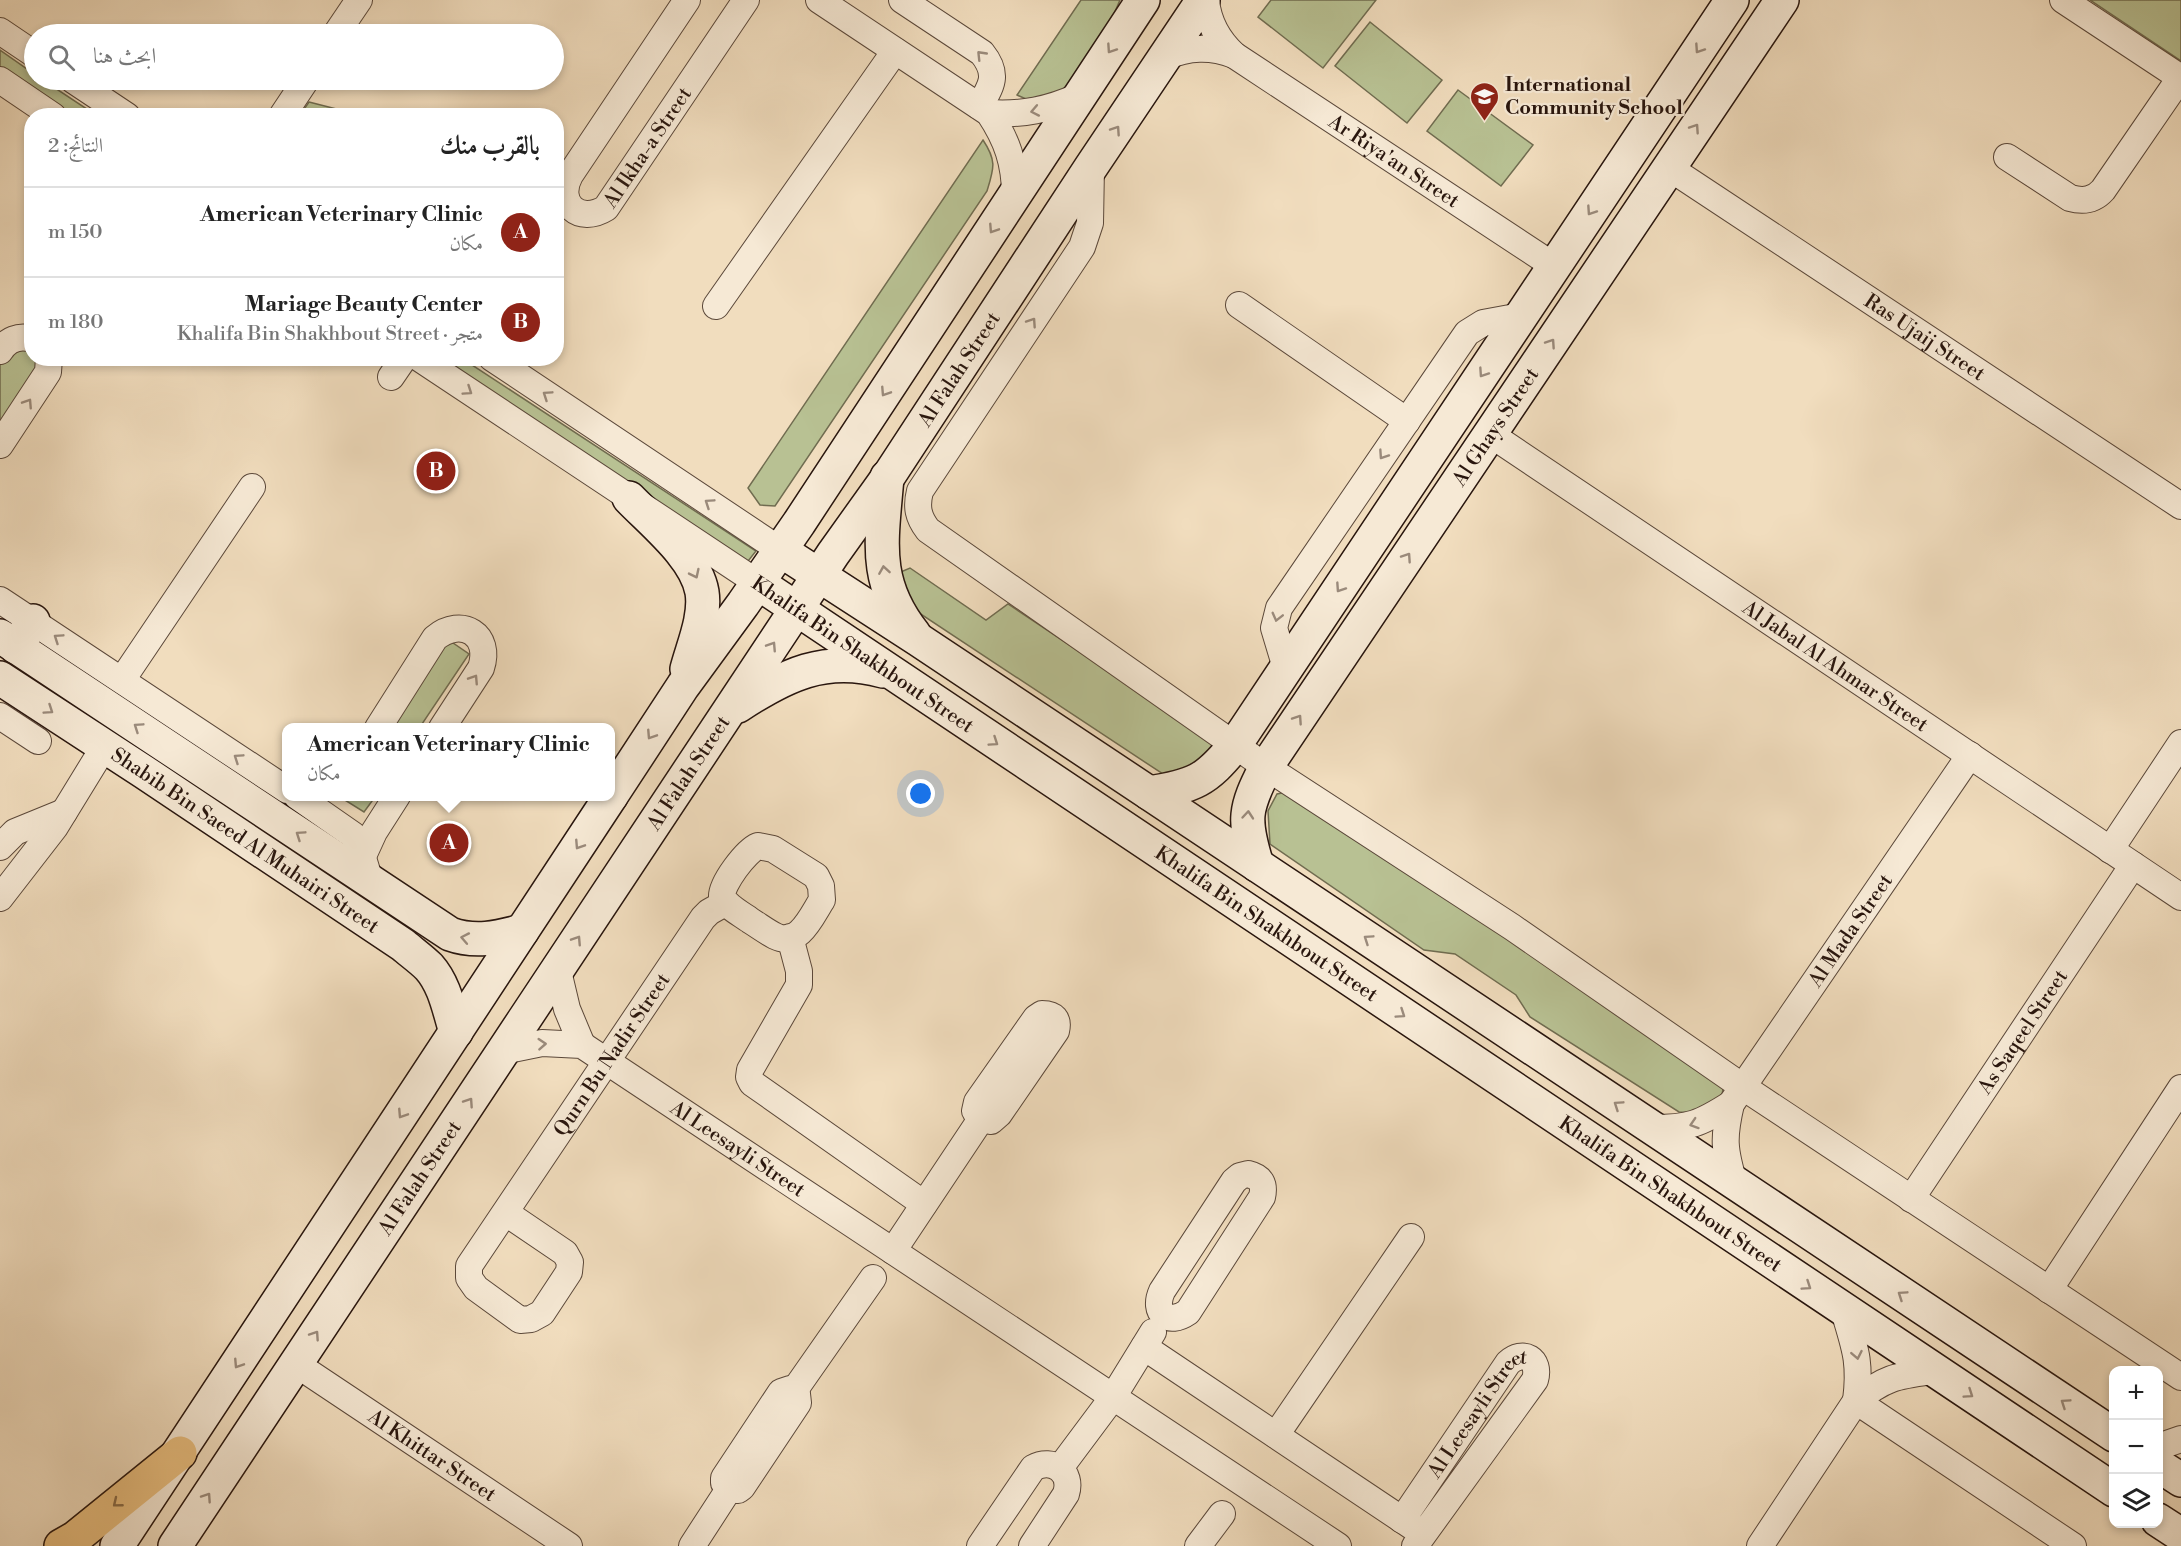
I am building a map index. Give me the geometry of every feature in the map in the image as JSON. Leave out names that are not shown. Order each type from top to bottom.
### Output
[{"type":"highway","points":[[60,1546],[75,1538],[180,1454]]},
{"type":"main road","points":[[615,790],[683,686],[758,583],[1143,0]]},
{"type":"main road","name":"Al Falah Street","points":[[175,1546],[818,576],[888,477],[1091,167],[1205,0]]},
{"type":"main road","name":"Al Ghays Street","points":[[1149,793],[1176,789],[1198,781],[1217,767],[1234,745],[1732,0]]},
{"type":"main road","name":"Al Ghays Street","points":[[1257,865],[1249,838],[1247,815],[1252,793],[1266,767],[1668,166],[1782,0]]},
{"type":"main road","points":[[888,477],[882,555],[884,575],[901,618],[919,640]]},
{"type":"main road","points":[[630,498],[683,555],[695,572],[702,592],[700,620],[683,686]]},
{"type":"main road","name":"Khalifa Bin Shakhbout Street","points":[[780,550],[919,640],[2109,1432]]},
{"type":"main road","name":"Khalifa Bin Shakhbout Street","points":[[758,583],[2109,1488]]},
{"type":"main road","name":"Shabib Bin Saeed Al Muhairi Street","points":[[16,634],[367,869],[450,934],[462,938],[489,939],[522,931]]},
{"type":"main road","points":[[729,712],[768,686],[794,674],[822,666],[846,665],[893,674]]},
{"type":"main road","name":"Shabib Bin Saeed Al Muhairi Street","points":[[0,678],[403,945],[428,966],[441,986],[456,1032]]},
{"type":"main road","points":[[117,1546],[180,1454],[608,801]]},
{"type":"main road","points":[[2163,1468],[2181,1480]]},
{"type":"main road","points":[[2163,1523],[2181,1535]]},
{"type":"street","points":[[343,24],[359,0]]},
{"type":"street","name":"Al Ikha-a Street","points":[[687,0],[570,175],[564,190],[574,210],[591,215],[606,208],[746,0]]},
{"type":"street","points":[[819,0],[984,110],[1002,132],[1010,152],[1015,173],[1015,195]]},
{"type":"street","points":[[902,0],[982,53],[986,58],[992,72],[992,80],[984,110]]},
{"type":"street","name":"Ar Riya'an Street","points":[[1205,0],[1209,18],[1219,38],[1234,56]]},
{"type":"street","points":[[2007,157],[2070,198],[2092,199],[2103,190],[2181,78],[2063,0]]},
{"type":"street","points":[[0,31],[24,47]]},
{"type":"street","name":"Ar Riya'an Street","points":[[1165,57],[1176,52],[1200,48],[1223,51],[1234,56],[1554,266]]},
{"type":"street","points":[[716,306],[895,51]]},
{"type":"street","points":[[0,80],[41,108]]},
{"type":"street","points":[[88,90],[115,108]]},
{"type":"street","points":[[287,108],[299,90]]},
{"type":"street","points":[[984,110],[1012,115],[1035,112],[1058,106],[1079,96]]},
{"type":"street","name":"Ras Ujaij Street","points":[[1668,166],[2181,506]]},
{"type":"street","points":[[1091,167],[1090,223],[1082,247],[920,491],[917,501],[918,512],[928,530],[1266,767],[1512,927],[1737,1096],[1911,1198],[2181,1377]]},
{"type":"street","points":[[1239,304],[1407,421]]},
{"type":"street","points":[[1286,668],[1274,628],[1279,608],[1472,328],[1483,323],[1521,316]]},
{"type":"street","points":[[0,351],[13,339],[24,337]]},
{"type":"street","points":[[0,445],[48,372],[48,366]]},
{"type":"street","name":"Khalifa Bin Shakhbout Street","points":[[431,366],[758,583]]},
{"type":"street","name":"Khalifa Bin Shakhbout Street","points":[[504,366],[780,550]]},
{"type":"street","points":[[945,389],[1000,370]]},
{"type":"street","name":"Al Jabal Al Ahmar Street","points":[[1490,434],[2181,897]]},
{"type":"street","points":[[122,680],[252,487]]},
{"type":"street","points":[[0,600],[16,634],[122,680],[282,787]]},
{"type":"street","points":[[381,723],[435,638],[444,631],[456,627],[467,629],[477,636],[483,646],[484,657],[481,668],[445,723]]},
{"type":"street","points":[[0,716],[39,741]]},
{"type":"street","points":[[2110,850],[2181,743]]},
{"type":"street","points":[[0,898],[35,835],[64,812],[104,747]]},
{"type":"street","name":"Al Mada Street","points":[[1734,1183],[1725,1147],[1726,1126],[1737,1096],[1970,755]]},
{"type":"street","points":[[313,801],[353,835],[367,869]]},
{"type":"street","points":[[367,869],[374,832],[394,801]]},
{"type":"street","points":[[0,847],[15,832],[35,835]]},
{"type":"street","points":[[758,846],[772,849],[816,876],[821,886],[822,900],[802,931],[790,937],[777,937],[725,903],[722,897],[723,889],[748,852],[758,846]]},
{"type":"street","name":"As Saqeel Street","points":[[1911,1198],[2133,865]]},
{"type":"street","name":"Qurn Bu Nadir Street","points":[[506,1213],[703,918],[725,903]]},
{"type":"street","points":[[790,937],[799,971],[800,985],[750,1070],[749,1077],[752,1083],[924,1204]]},
{"type":"street","points":[[503,1051],[542,1043],[582,1045],[567,1009],[558,971]]},
{"type":"street","name":"Al Leesayli Street","points":[[582,1045],[1338,1546]]},
{"type":"street","points":[[2049,1290],[2181,1088]]},
{"type":"street","name":"Al Mada Street","points":[[1653,1128],[1690,1126],[1711,1117],[1737,1096]]},
{"type":"street","points":[[893,1251],[981,1119]]},
{"type":"street","points":[[1248,1174],[1256,1176],[1262,1181],[1264,1189],[1262,1197],[1188,1312],[1180,1318],[1171,1319],[1163,1315],[1159,1309],[1158,1300],[1162,1292],[1227,1191],[1240,1176],[1248,1174]]},
{"type":"street","points":[[1275,1435],[1411,1237]]},
{"type":"street","points":[[692,1546],[729,1489],[724,1483],[724,1478],[781,1392],[794,1391],[873,1278]]},
{"type":"street","points":[[1844,1311],[1858,1359],[1856,1401]]},
{"type":"street","points":[[1060,1468],[1113,1397],[1163,1315]]},
{"type":"street","points":[[1144,1347],[1402,1520],[1420,1540]]},
{"type":"street","name":"Al Leesayli Street","points":[[1402,1520],[1508,1363],[1522,1356],[1530,1358],[1537,1372],[1535,1380],[1420,1540]]},
{"type":"street","name":"Al Khittar Street","points":[[296,1364],[569,1546]]},
{"type":"street","points":[[1760,1546],[1856,1401],[1874,1386],[1893,1377],[1933,1371]]},
{"type":"street","points":[[1856,1401],[2073,1546]]},
{"type":"street","points":[[2163,1445],[2181,1439]]},
{"type":"street","points":[[980,1546],[1034,1468],[1047,1463],[1060,1468],[1068,1480],[1066,1494],[1032,1546]]},
{"type":"street","points":[[1198,1546],[1222,1514]]},
{"type":"green space","points":[[1081,0],[1120,0],[1111,21],[1069,86],[1049,96],[1026,99],[1017,95]]},
{"type":"green space","points":[[1271,0],[1376,0],[1323,68],[1258,17]]},
{"type":"green space","points":[[2090,0],[2181,0],[2181,61]]},
{"type":"green space","points":[[1370,22],[1442,80],[1407,123],[1335,66]]},
{"type":"green space","points":[[0,50],[24,67],[24,87],[0,71]]},
{"type":"green space","points":[[28,90],[58,90],[85,108],[55,108]]},
{"type":"green space","points":[[1458,90],[1533,145],[1501,186],[1427,131]]},
{"type":"green space","points":[[309,102],[332,108],[305,108]]},
{"type":"green space","points":[[983,140],[991,154],[993,165],[987,191],[775,506],[760,505],[748,488]]},
{"type":"green space","points":[[24,346],[24,366],[41,366],[0,427],[0,353]]},
{"type":"green space","points":[[443,366],[474,366],[756,551],[745,565]]},
{"type":"green space","points":[[910,568],[986,620],[1008,604],[1210,739],[1215,759],[1169,778],[904,603],[896,574]]},
{"type":"green space","points":[[437,632],[469,654],[423,723],[377,723]]},
{"type":"green space","points":[[1287,792],[1724,1080],[1721,1104],[1702,1113],[1679,1112],[1530,1017],[1516,995],[1455,954],[1424,950],[1270,844],[1268,811],[1277,794]]},
{"type":"green space","points":[[346,801],[372,801],[364,812]]},
{"type":"place","name":"International Community School","points":[[1484,122]]},
{"type":"place","name":"Mariage Beauty Center","points":[[436,471]]},
{"type":"place","name":"American Veterinary Clinic","points":[[449,843]]}]
